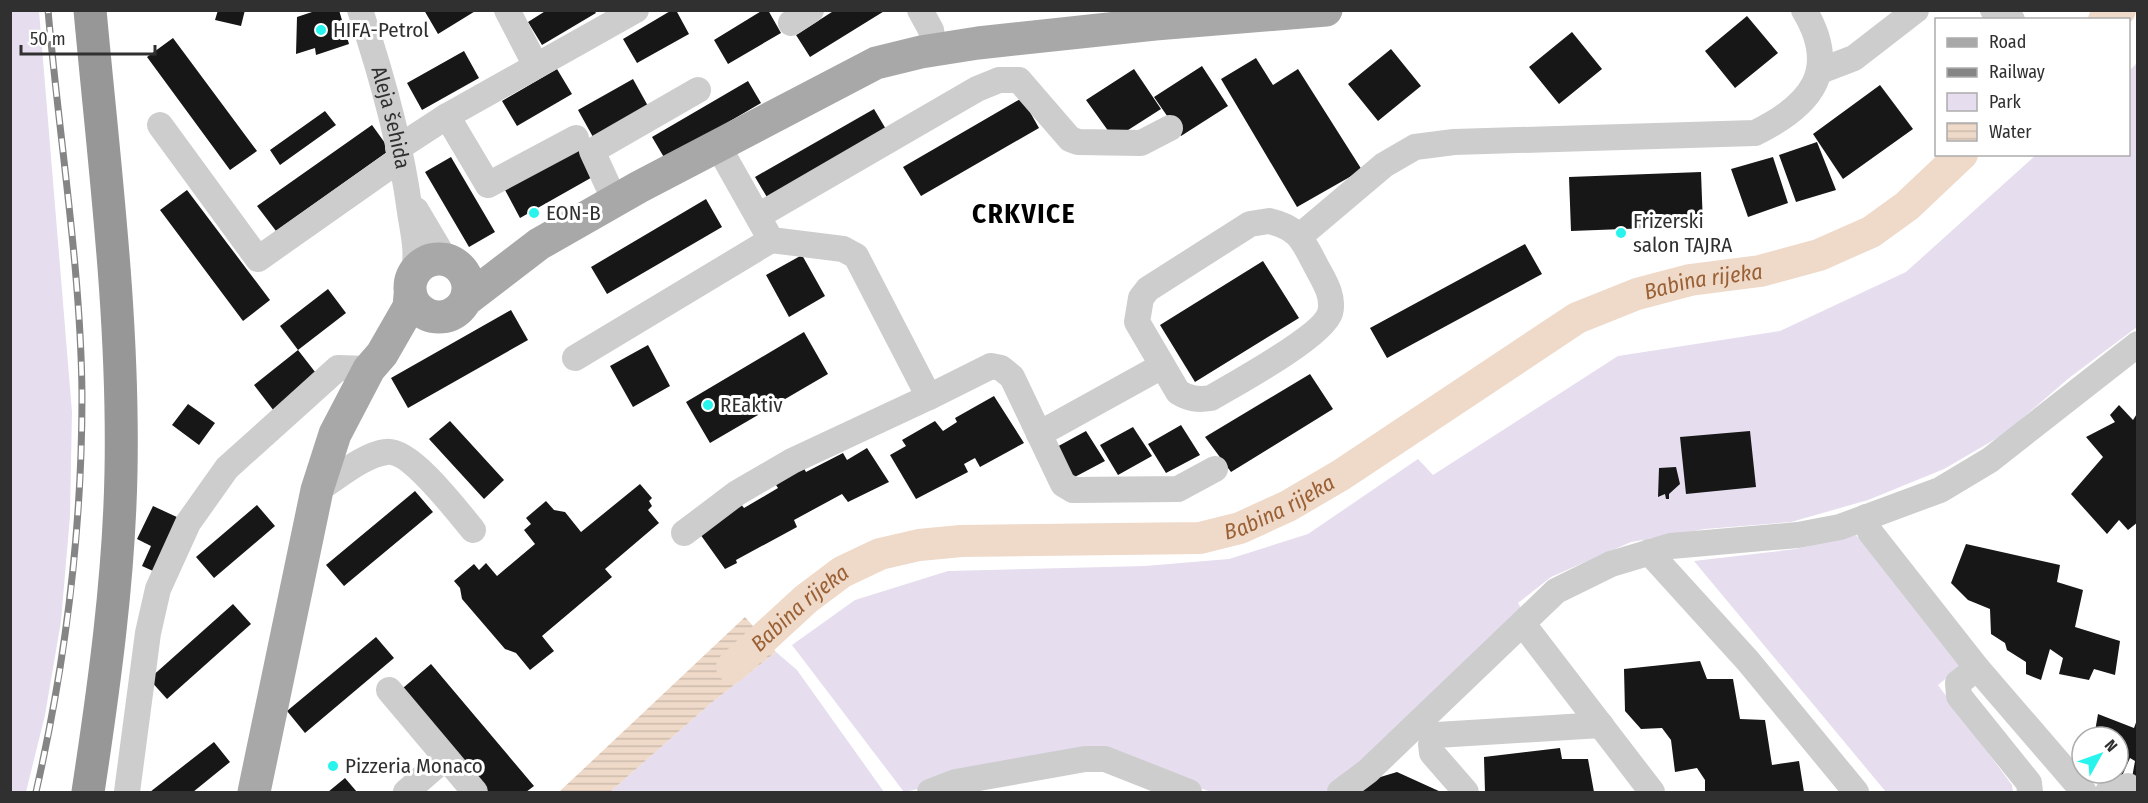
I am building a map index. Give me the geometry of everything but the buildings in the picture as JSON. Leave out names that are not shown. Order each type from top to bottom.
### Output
[{"type":"highway","points":[[88,792],[105,682],[121,473],[117,332],[90,10]]},
{"type":"main road","points":[[254,792],[317,490],[335,434],[409,307],[412,283],[428,261],[451,262],[474,267],[493,266],[522,254],[615,201],[876,63],[934,50],[1146,25],[1326,10]]},
{"type":"main road","points":[[375,362],[410,331],[434,317],[453,314],[466,300],[522,254]]},
{"type":"main road","points":[[451,262],[467,281],[466,300]]},
{"type":"main road","points":[[412,283],[419,310],[434,317]]},
{"type":"street","name":"Aleja šehida","points":[[360,10],[381,76],[408,193],[417,258],[412,283]]},
{"type":"street","points":[[507,10],[536,66]]},
{"type":"street","points":[[160,125],[258,259],[447,116],[636,10]]},
{"type":"street","points":[[920,10],[931,30],[934,50]]},
{"type":"street","points":[[1300,236],[1378,169],[1415,147],[1454,142],[1755,133],[1775,123],[1794,109],[1810,90],[1820,71],[1822,51],[1816,30],[1804,10]]},
{"type":"street","points":[[1820,71],[1850,61],[1916,10]]},
{"type":"street","points":[[1993,10],[2008,18]]},
{"type":"street","points":[[758,216],[983,86],[999,80],[1019,81],[1070,139],[1078,142],[1141,143],[1170,128]]},
{"type":"street","points":[[615,201],[592,151],[698,90]]},
{"type":"street","points":[[447,116],[488,185],[576,138]]},
{"type":"street","points":[[718,146],[771,240]]},
{"type":"street","name":"Aleja šehida","points":[[408,193],[437,249],[451,262]]},
{"type":"street","points":[[1269,221],[1287,225],[1300,236],[1331,298],[1329,315],[1314,334],[1211,399],[1197,400],[1178,392],[1162,366],[1137,322],[1141,298],[1148,289],[1250,224],[1269,221]]},
{"type":"street","points":[[575,358],[771,240],[843,249],[856,256],[929,397]]},
{"type":"street","points":[[1340,792],[1368,771],[1556,591],[1611,564],[1671,546],[1798,535],[1840,527],[1940,490],[1990,460],[2138,344]]},
{"type":"street","points":[[127,792],[148,633],[158,589],[188,524],[227,468],[338,368],[375,362]]},
{"type":"street","points":[[684,533],[737,493],[792,461],[991,366],[1001,368],[1012,377],[1063,484],[1073,490],[1178,489],[1215,470]]},
{"type":"street","points":[[1039,434],[1162,366]]},
{"type":"street","points":[[317,490],[369,458],[386,452],[400,453],[413,462],[473,530]]},
{"type":"street","points":[[1866,517],[1870,532],[1977,668],[2084,792]]},
{"type":"street","points":[[1649,552],[1748,661],[1856,792]]},
{"type":"street","points":[[1523,624],[1652,792]]},
{"type":"street","points":[[1977,668],[1958,683],[1959,696],[2029,783],[2030,792]]},
{"type":"street","points":[[389,690],[475,792]]},
{"type":"street","points":[[1466,792],[1432,753],[1431,744],[1437,735],[1601,725]]},
{"type":"street","points":[[406,792],[445,758]]},
{"type":"street","points":[[930,792],[956,782],[1085,759],[1106,759],[1189,792]]},
{"type":"green space","points":[[10,11],[39,11],[72,412],[70,516],[61,621],[45,715],[26,792],[10,792]]},
{"type":"green space","points":[[2137,63],[2137,327],[2069,378],[2004,434],[1944,469],[1868,500],[1791,522],[1705,529],[1631,542],[1551,577],[1518,603],[1524,613],[1381,755],[1326,792],[1211,792],[1104,753],[1069,757],[904,792],[792,645],[855,600],[948,571],[1145,566],[1229,559],[1308,534],[1418,459],[1433,475],[1618,356],[1780,331],[1906,272],[2035,156],[2130,156],[2130,70]]},
{"type":"green space","points":[[1856,535],[1960,667],[1938,685],[2012,785],[2013,792],[1886,792],[1694,561],[1796,549]]},
{"type":"green space","points":[[776,652],[797,670],[884,792],[610,792],[710,704]]},
{"type":"water","points":[[745,617],[776,652],[710,704],[610,792],[559,792]]},
{"type":"waterway","name":"Babina rijeka","points":[[2107,18],[2120,10]]},
{"type":"waterway","name":"Babina rijeka","points":[[732,667],[806,599],[842,572],[880,554],[919,545],[961,541],[1200,538],[1240,528],[1288,506],[1341,475],[1577,318],[1637,294],[1690,280],[1760,271],[1819,255],[1871,232],[1907,206],[1960,156]]},
{"type":"railway","points":[[36,792],[56,694],[70,596],[79,497],[82,396],[78,300],[48,10]]},
{"type":"place","name":"HIFA-Petrol","points":[[321,30]]},
{"type":"place","name":"EON-B","points":[[534,213]]},
{"type":"place","name":"Frizerski salon TAJRA","points":[[1621,233]]},
{"type":"place","name":"REaktiv","points":[[708,405]]},
{"type":"place","name":"Pizzeria Monaco","points":[[333,766]]},
{"type":"district","name":"CRKVICE","points":[[1024,214]]}]
